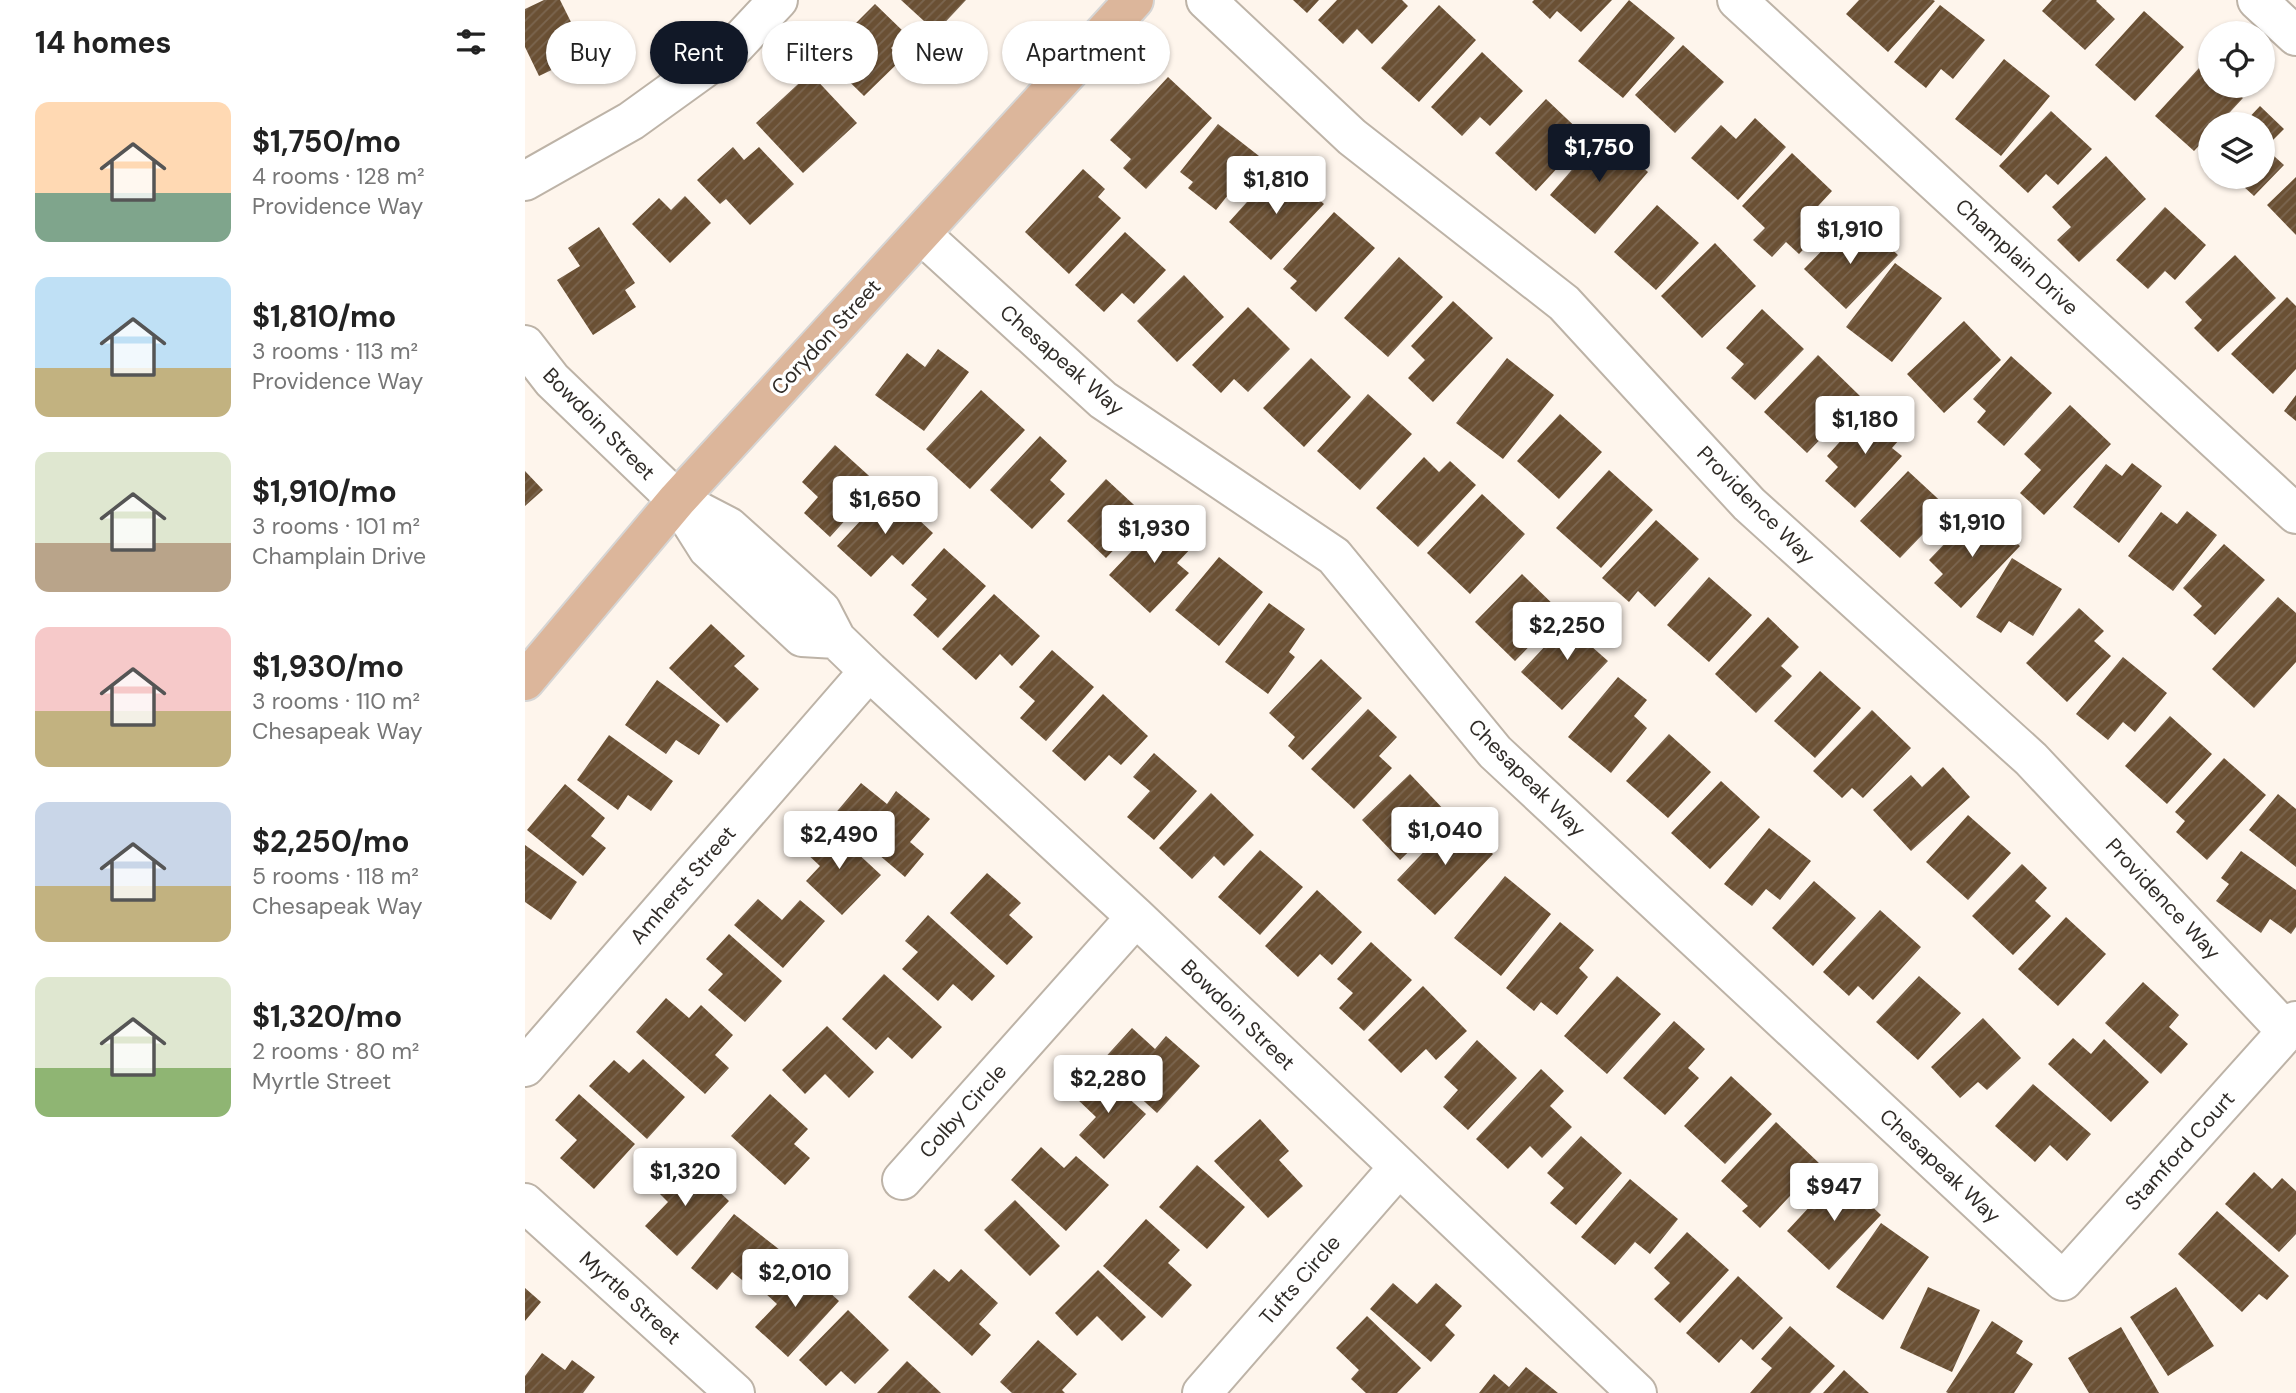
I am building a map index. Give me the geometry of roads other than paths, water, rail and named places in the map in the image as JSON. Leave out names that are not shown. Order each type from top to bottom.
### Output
[{"type":"main road","name":"Corydon Street","points":[[525,681],[677,500],[1135,0]]},
{"type":"street","points":[[525,181],[631,121],[735,46],[778,0]]},
{"type":"street","name":"Providence Way","points":[[1206,0],[1352,136],[1564,303],[1749,504],[2031,759],[2292,1026]]},
{"type":"street","name":"Champlain Drive","points":[[1737,0],[2296,513]]},
{"type":"street","points":[[2257,0],[2296,36]]},
{"type":"street","name":"Chesapeak Way","points":[[921,234],[1103,400],[1333,556],[1495,752],[2063,1281]]},
{"type":"street","name":"Bowdoin Street","points":[[525,345],[552,380],[677,500],[708,549],[802,637],[836,639],[1136,917],[1637,1393]]},
{"type":"street","name":"Amherst Street","points":[[525,1068],[869,671]]},
{"type":"street","name":"Colby Circle","points":[[902,1180],[1136,917]]},
{"type":"street","name":"Stamford Court","points":[[2063,1281],[2292,1026]]},
{"type":"street","name":"Tufts Circle","points":[[1202,1393],[1398,1168]]},
{"type":"street","name":"Myrtle Street","points":[[525,1203],[735,1393]]}]
